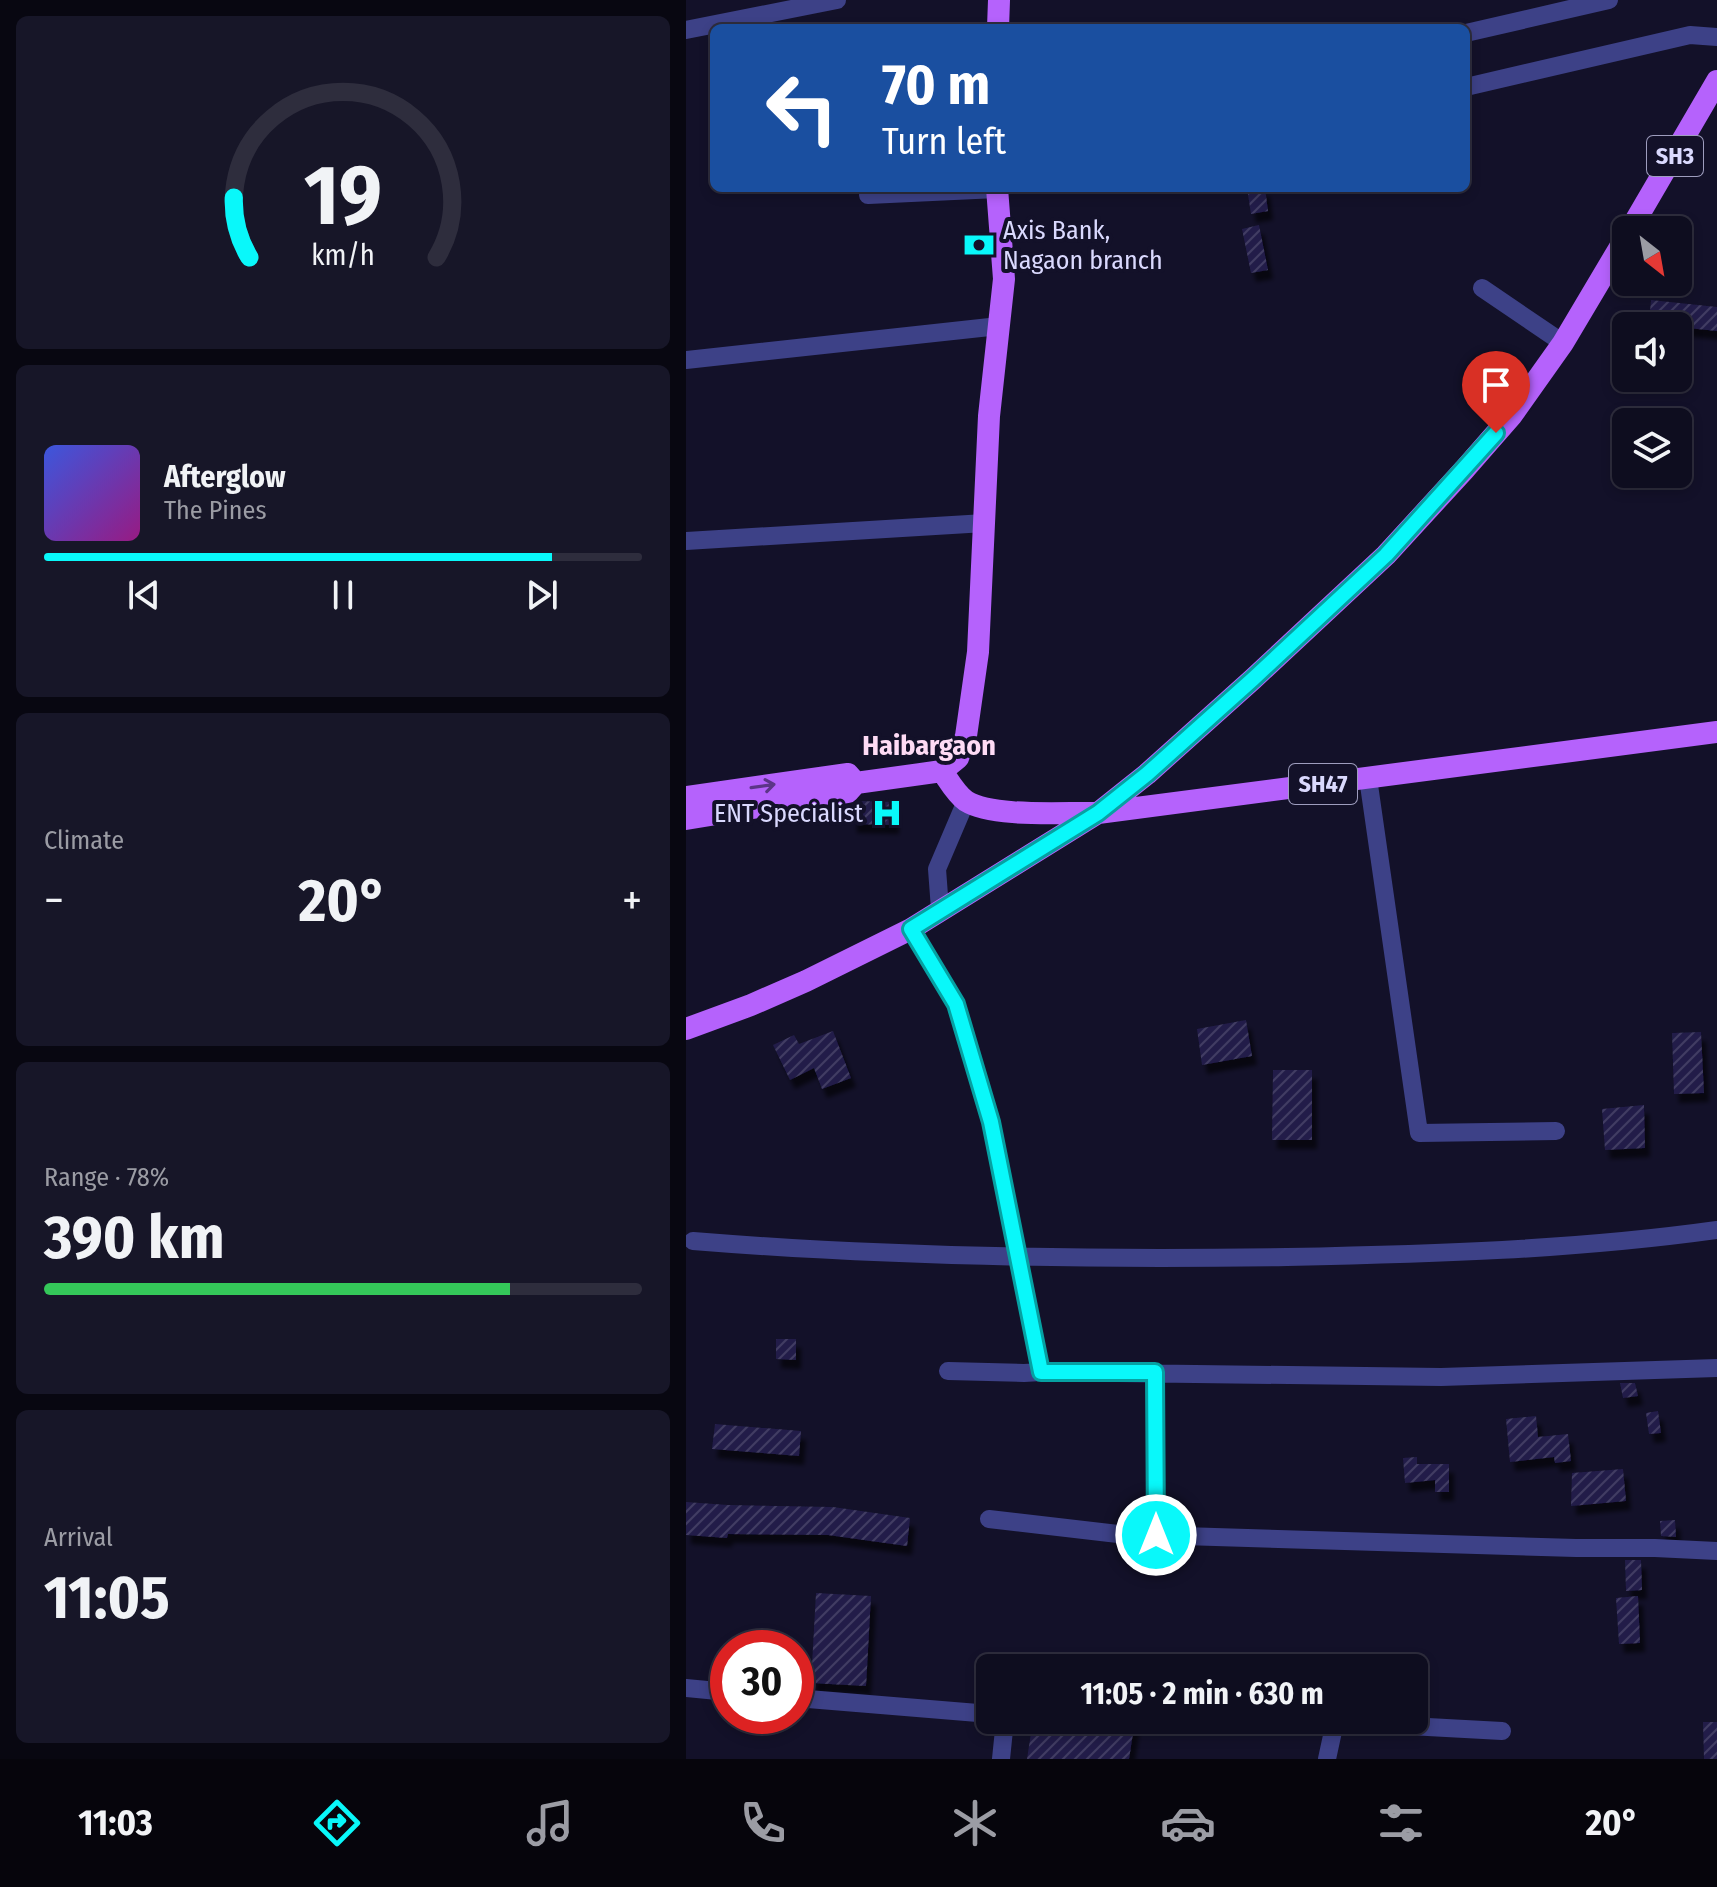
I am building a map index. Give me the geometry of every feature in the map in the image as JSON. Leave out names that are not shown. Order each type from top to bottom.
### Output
[{"type":"main road","points":[[998,24],[999,0]]},
{"type":"main road","name":"SH3","points":[[1638,216],[1717,81]]},
{"type":"main road","points":[[686,819],[848,792],[856,783],[942,771],[958,758],[966,736],[978,652],[989,416],[1004,279],[997,192]]},
{"type":"main road","points":[[686,1029],[806,981],[911,929],[1098,813],[1147,774],[1386,555],[1512,415],[1563,343],[1612,261]]},
{"type":"main road","name":"SH47","points":[[966,801],[998,810],[1098,813],[1717,732]]},
{"type":"main road","points":[[942,771],[966,801]]},
{"type":"main road","points":[[686,797],[848,774],[856,783]]},
{"type":"street","points":[[716,24],[837,0]]},
{"type":"street","points":[[1470,32],[1609,0]]},
{"type":"street","points":[[686,30],[710,25]]},
{"type":"street","points":[[1470,86],[1690,35],[1717,37]]},
{"type":"street","points":[[868,195],[932,192]]},
{"type":"street","points":[[1482,288],[1563,343]]},
{"type":"street","points":[[686,360],[999,326]]},
{"type":"street","points":[[686,541],[985,523]]},
{"type":"street","points":[[1368,778],[1419,1133],[1556,1131]]},
{"type":"street","points":[[940,909],[937,869],[966,801]]},
{"type":"street","points":[[911,929],[956,1004],[991,1122],[1041,1372]]},
{"type":"street","points":[[693,1241],[787,1248],[1175,1259],[1463,1252],[1575,1246],[1717,1230]]},
{"type":"street","points":[[948,1371],[1441,1377],[1717,1368]]},
{"type":"street","points":[[1155,1372],[1156,1535]]},
{"type":"street","points":[[989,1519],[1118,1534],[1717,1551]]},
{"type":"street","points":[[686,1688],[710,1690]]},
{"type":"street","points":[[814,1699],[976,1713]]},
{"type":"street","points":[[1327,1759],[1335,1722],[1502,1731]]},
{"type":"street","points":[[1001,1759],[1004,1734]]},
{"type":"building","points":[[1248,192],[1266,192],[1268,211],[1251,214]]},
{"type":"building","points":[[1259,225],[1268,270],[1251,273],[1242,229]]},
{"type":"building","points":[[1651,300],[1717,307],[1717,331],[1692,328],[1692,312],[1650,312]]},
{"type":"building","points":[[859,801],[894,802],[894,825],[852,824],[852,805]]},
{"type":"building","points":[[1246,1020],[1252,1056],[1202,1065],[1197,1029]]},
{"type":"building","points":[[833,1031],[851,1078],[822,1089],[814,1068],[790,1080],[773,1045],[794,1035],[799,1044]]},
{"type":"building","points":[[1701,1032],[1704,1093],[1674,1094],[1672,1033]]},
{"type":"building","points":[[1273,1070],[1312,1070],[1312,1140],[1272,1140]]},
{"type":"building","points":[[1644,1105],[1645,1148],[1605,1150],[1602,1109]]},
{"type":"building","points":[[776,1339],[796,1339],[796,1360],[776,1359]]},
{"type":"building","points":[[1620,1383],[1635,1383],[1638,1396],[1623,1398]]},
{"type":"building","points":[[1658,1411],[1661,1433],[1649,1434],[1646,1413]]},
{"type":"building","points":[[1536,1416],[1538,1437],[1568,1434],[1571,1461],[1555,1463],[1554,1457],[1510,1462],[1506,1419]]},
{"type":"building","points":[[715,1424],[801,1431],[799,1456],[712,1449]]},
{"type":"building","points":[[1417,1457],[1417,1464],[1449,1464],[1449,1492],[1435,1492],[1435,1480],[1405,1483],[1403,1458]]},
{"type":"building","points":[[1623,1469],[1626,1501],[1571,1506],[1572,1473]]},
{"type":"building","points":[[686,1502],[833,1507],[910,1518],[907,1546],[828,1535],[728,1534],[727,1538],[686,1535]]},
{"type":"building","points":[[1675,1520],[1676,1537],[1661,1536],[1660,1521]]},
{"type":"building","points":[[1625,1560],[1641,1560],[1642,1590],[1626,1591]]},
{"type":"building","points":[[816,1593],[871,1596],[866,1686],[814,1683]]},
{"type":"building","points":[[1638,1596],[1640,1643],[1619,1644],[1616,1598]]},
{"type":"building","points":[[1703,1722],[1717,1722],[1717,1759],[1704,1759]]},
{"type":"building","points":[[1031,1734],[1133,1734],[1129,1759],[1027,1759]]},
{"type":"place","name":"Axis Bank, Nagaon branch","points":[[979,245]]},
{"type":"place","name":"ENT Specialist","points":[[887,813]]},
{"type":"district","name":"Haibargaon","points":[[929,745]]},
{"type":"route","points":[[1156,1535],[1155,1372],[1041,1372],[991,1122],[956,1004],[911,929],[1098,813],[1147,774],[1386,555],[1496,433]]}]
